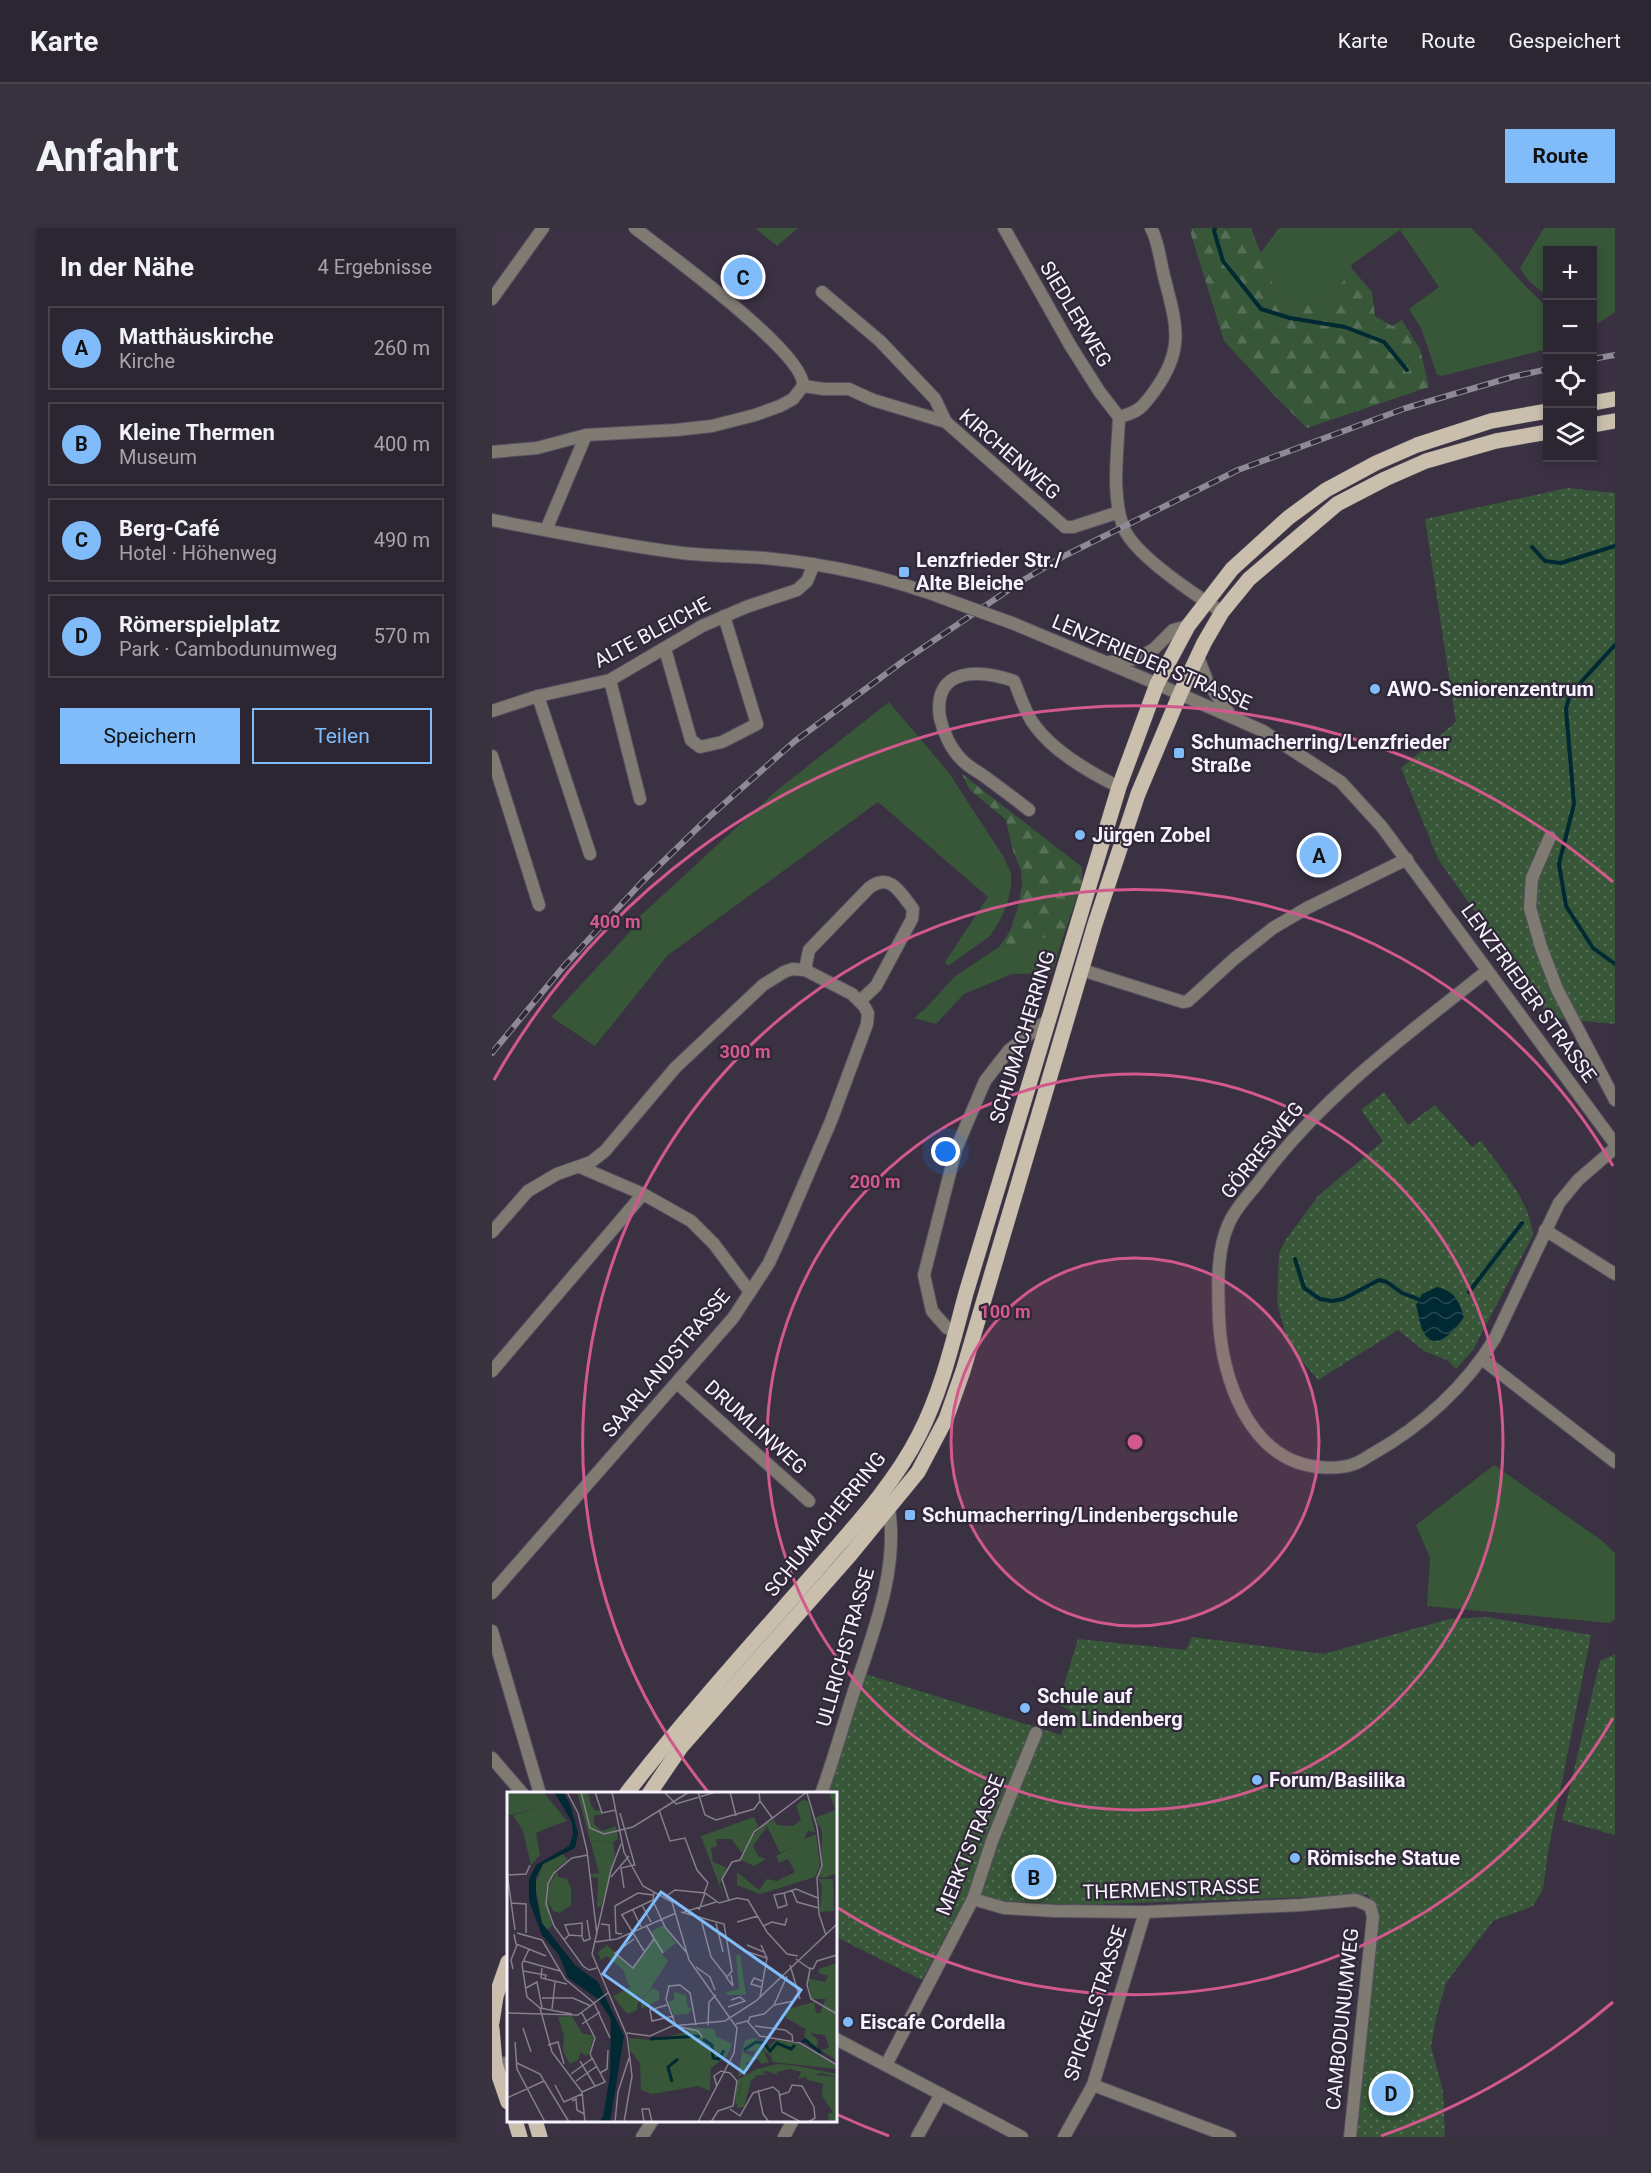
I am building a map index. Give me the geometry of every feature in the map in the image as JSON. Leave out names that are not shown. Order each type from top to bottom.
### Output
[{"type":"main road","points":[[1597,402],[1615,399]]},
{"type":"main road","name":"SCHUMACHERRING","points":[[629,1792],[670,1737],[884,1490],[918,1437],[930,1412],[1119,787],[1156,684],[1188,626],[1232,569],[1288,519],[1326,490],[1376,463],[1417,445],[1491,422],[1543,412]]},
{"type":"main road","points":[[1597,424],[1615,421]]},
{"type":"main road","name":"SCHUMACHERRING","points":[[650,1792],[681,1747],[867,1536],[918,1472],[934,1444],[963,1371],[1082,970],[1138,794],[1180,694],[1222,612],[1249,579],[1337,504],[1384,479],[1426,461],[1496,441],[1543,433]]},
{"type":"main road","points":[[492,2022],[496,1996],[507,1965]]},
{"type":"main road","points":[[492,2029],[507,2098]]},
{"type":"main road","points":[[515,2122],[520,2137]]},
{"type":"main road","points":[[535,2122],[540,2137]]},
{"type":"street","points":[[492,299],[543,228]]},
{"type":"street","points":[[492,452],[537,448],[586,435],[712,426],[780,406],[793,399],[803,386],[804,380],[793,363],[744,313],[634,228]]},
{"type":"street","name":"SIEDLERWEG","points":[[1004,228],[1070,345],[1099,391],[1119,417]]},
{"type":"street","points":[[1151,228],[1175,320],[1174,357],[1165,377],[1136,412],[1119,417],[1115,460],[1119,512],[1123,528],[1138,549],[1222,612]]},
{"type":"street","points":[[822,292],[880,341],[936,399],[946,422]]},
{"type":"street","name":"KIRCHENWEG","points":[[803,386],[849,389],[873,400],[946,422],[1065,527],[1073,527],[1119,512]]},
{"type":"street","points":[[546,530],[586,435]]},
{"type":"street","name":"LENZFRIEDER STRASSE","points":[[492,520],[626,545],[685,553],[765,558],[814,564],[879,578],[1012,623],[1263,731],[1341,782],[1382,827],[1615,1146]]},
{"type":"street","name":"ALTE BLEICHE","points":[[492,711],[538,696],[610,680],[702,626],[796,590],[807,581],[814,564]]},
{"type":"street","points":[[665,649],[691,740],[700,747],[722,742],[757,724],[724,616]]},
{"type":"street","points":[[1106,662],[1137,659],[1154,649],[1173,630],[1188,626]]},
{"type":"street","points":[[1198,657],[1208,683],[1232,716]]},
{"type":"street","points":[[1029,810],[962,759],[950,742],[942,727],[939,699],[943,688],[955,677],[966,673],[1001,676],[1014,681],[1033,724],[1048,740],[1073,760],[1119,787]]},
{"type":"street","points":[[610,680],[640,799]]},
{"type":"street","points":[[538,696],[590,854]]},
{"type":"street","points":[[492,756],[539,905]]},
{"type":"street","points":[[1550,837],[1532,878],[1530,908],[1541,947],[1557,989],[1615,1100]]},
{"type":"street","points":[[1082,970],[1183,1002],[1188,1001],[1234,959],[1273,928],[1307,908],[1407,859]]},
{"type":"street","points":[[492,1232],[528,1191],[557,1174],[580,1167],[605,1151],[675,1068],[763,985],[798,970],[809,950],[869,888],[883,880],[890,883],[914,909],[912,920],[876,986],[860,1001],[841,988],[798,970]]},
{"type":"street","name":"GÖRRESWEG","points":[[1487,971],[1363,1071],[1324,1106],[1267,1170],[1229,1223],[1223,1243],[1218,1286],[1220,1334],[1226,1370],[1235,1396],[1250,1423],[1271,1446],[1287,1458],[1304,1466],[1326,1468],[1354,1464],[1388,1445],[1439,1406],[1482,1359],[1495,1338],[1558,1203],[1578,1180],[1615,1146]]},
{"type":"street","name":"SAARLANDSTRASSE","points":[[492,1593],[733,1318],[769,1263],[831,1121],[867,1024],[868,1013],[860,1001]]},
{"type":"street","points":[[955,1332],[947,1328],[932,1311],[924,1275],[956,1149],[985,1081],[1009,1050],[1049,1020]]},
{"type":"street","points":[[580,1167],[644,1194],[691,1221],[714,1244],[750,1292]]},
{"type":"street","points":[[492,1371],[644,1194]]},
{"type":"street","points":[[1545,1230],[1615,1274]]},
{"type":"street","points":[[1482,1359],[1615,1462]]},
{"type":"street","name":"DRUMLINWEG","points":[[677,1383],[809,1501]]},
{"type":"street","name":"ULLRICHSTRASSE","points":[[822,1792],[867,1654],[889,1574],[892,1529],[889,1509]]},
{"type":"street","points":[[492,1631],[539,1792]]},
{"type":"street","name":"MERKTSTRASSE","points":[[886,2065],[973,1899],[992,1841],[1036,1733]]},
{"type":"street","points":[[492,1758],[521,1792]]},
{"type":"street","name":"THERMENSTRASSE","points":[[973,1899],[1004,1908],[1054,1911],[1145,1912],[1300,1905],[1356,1900],[1370,1906]]},
{"type":"street","name":"CAMBODUNUMWEG","points":[[1350,2137],[1373,1917],[1370,1906]]},
{"type":"street","name":"SPICKELSTRASSE","points":[[1064,2137],[1093,2085],[1145,1912]]},
{"type":"street","points":[[837,2040],[1022,2137]]},
{"type":"street","points":[[1093,2085],[1230,2137]]},
{"type":"street","points":[[917,2137],[941,2094]]},
{"type":"street","points":[[642,2137],[652,2122]]},
{"type":"street","points":[[784,2137],[792,2122]]},
{"type":"green space","points":[[755,228],[798,228],[777,246]]},
{"type":"green space","points":[[1192,228],[1251,228],[1274,287],[1288,307],[1325,302],[1353,270],[1372,292],[1375,316],[1392,326],[1402,320],[1420,349],[1429,387],[1307,428],[1224,341],[1191,234]]},
{"type":"green space","points":[[1279,228],[1471,228],[1543,302],[1543,350],[1442,376],[1437,375],[1421,328],[1409,309],[1439,287],[1400,230],[1351,265],[1353,270],[1325,302],[1288,307],[1274,287],[1260,254]]},
{"type":"green space","points":[[1544,228],[1615,228],[1615,312],[1597,324],[1597,246],[1543,246],[1543,293],[1528,280],[1520,268]]},
{"type":"green space","points":[[1567,488],[1615,493],[1615,1024],[1550,1018],[1438,859],[1401,768],[1456,722],[1425,519]]},
{"type":"green space","points":[[889,702],[949,773],[1003,856],[1011,873],[1007,905],[990,936],[948,966],[945,962],[988,897],[878,802],[668,955],[595,1046],[551,1017],[628,934],[638,918],[776,791]]},
{"type":"green space","points":[[962,774],[1082,867],[1082,883],[1064,934],[999,947],[1010,931],[1018,907],[1022,885],[1021,870],[1013,851],[1006,820],[969,789]]},
{"type":"green space","points":[[1064,934],[1052,973],[1012,974],[964,994],[936,1024],[914,1018],[954,977],[999,947]]},
{"type":"green space","points":[[1384,1092],[1408,1125],[1435,1105],[1472,1147],[1481,1141],[1520,1197],[1533,1235],[1473,1350],[1456,1369],[1447,1360],[1424,1351],[1398,1330],[1318,1380],[1288,1344],[1277,1302],[1279,1254],[1285,1241],[1318,1196],[1383,1141],[1361,1110]]},
{"type":"green space","points":[[1494,1465],[1601,1540],[1615,1553],[1615,1619],[1609,1623],[1427,1606],[1430,1558],[1416,1525]]},
{"type":"green space","points":[[1487,1617],[1591,1635],[1548,1852],[1543,1889],[1533,1906],[1493,1921],[1446,1983],[1431,2047],[1443,2091],[1445,2137],[1357,2137],[1379,1915],[1368,1895],[1074,1905],[1005,1901],[969,1892],[922,1980],[837,1938],[837,1792],[826,1792],[865,1674],[1061,1735],[1070,1711],[1058,1704],[1078,1639],[1186,1650],[1192,1637],[1324,1654],[1449,1619]]},
{"type":"green space","points":[[1615,1654],[1615,1835],[1562,1820],[1600,1661]]},
{"type":"water","points":[[1437,1287],[1452,1294],[1464,1317],[1446,1337],[1434,1341],[1429,1339],[1422,1330],[1416,1305],[1422,1294]]},
{"type":"waterway","points":[[1215,228],[1223,261],[1261,309],[1290,318],[1345,327],[1384,342],[1407,370]]},
{"type":"waterway","points":[[1532,547],[1545,561],[1561,563],[1615,546]]},
{"type":"waterway","points":[[1615,645],[1570,694],[1566,709],[1574,804],[1559,864],[1566,906],[1593,948],[1615,964]]},
{"type":"waterway","points":[[1469,1292],[1522,1223]]},
{"type":"waterway","points":[[1295,1259],[1304,1288],[1320,1299],[1332,1301],[1343,1299],[1379,1280],[1418,1299]]},
{"type":"railway","points":[[1597,358],[1615,355]]},
{"type":"railway","points":[[492,1053],[564,966],[642,882],[709,817],[795,741],[902,662],[1025,579],[1066,555],[1238,470],[1406,408],[1543,370]]},
{"type":"place","name":"Berg-Café","points":[[743,277]]},
{"type":"place","name":"Lenzfrieder Str./ Alte Bleiche","points":[[904,572]]},
{"type":"place","name":"AWO-Seniorenzentrum","points":[[1375,689]]},
{"type":"place","name":"Schumacherring/Lenzfrieder Straße","points":[[1179,753]]},
{"type":"place","name":"Jürgen Zobel","points":[[1080,835]]},
{"type":"place","name":"Matthäuskirche","points":[[1319,855]]},
{"type":"place","name":"Schumacherring/Lindenbergschule","points":[[910,1515]]},
{"type":"place","name":"Schule auf dem Lindenberg","points":[[1025,1708]]},
{"type":"place","name":"Forum/Basilika","points":[[1257,1780]]},
{"type":"place","name":"Römische Statue","points":[[1295,1858]]},
{"type":"place","name":"Kleine Thermen","points":[[1034,1877]]},
{"type":"place","name":"Eiscafe Cordella","points":[[848,2022]]},
{"type":"place","name":"Römerspielplatz","points":[[1391,2093]]}]
